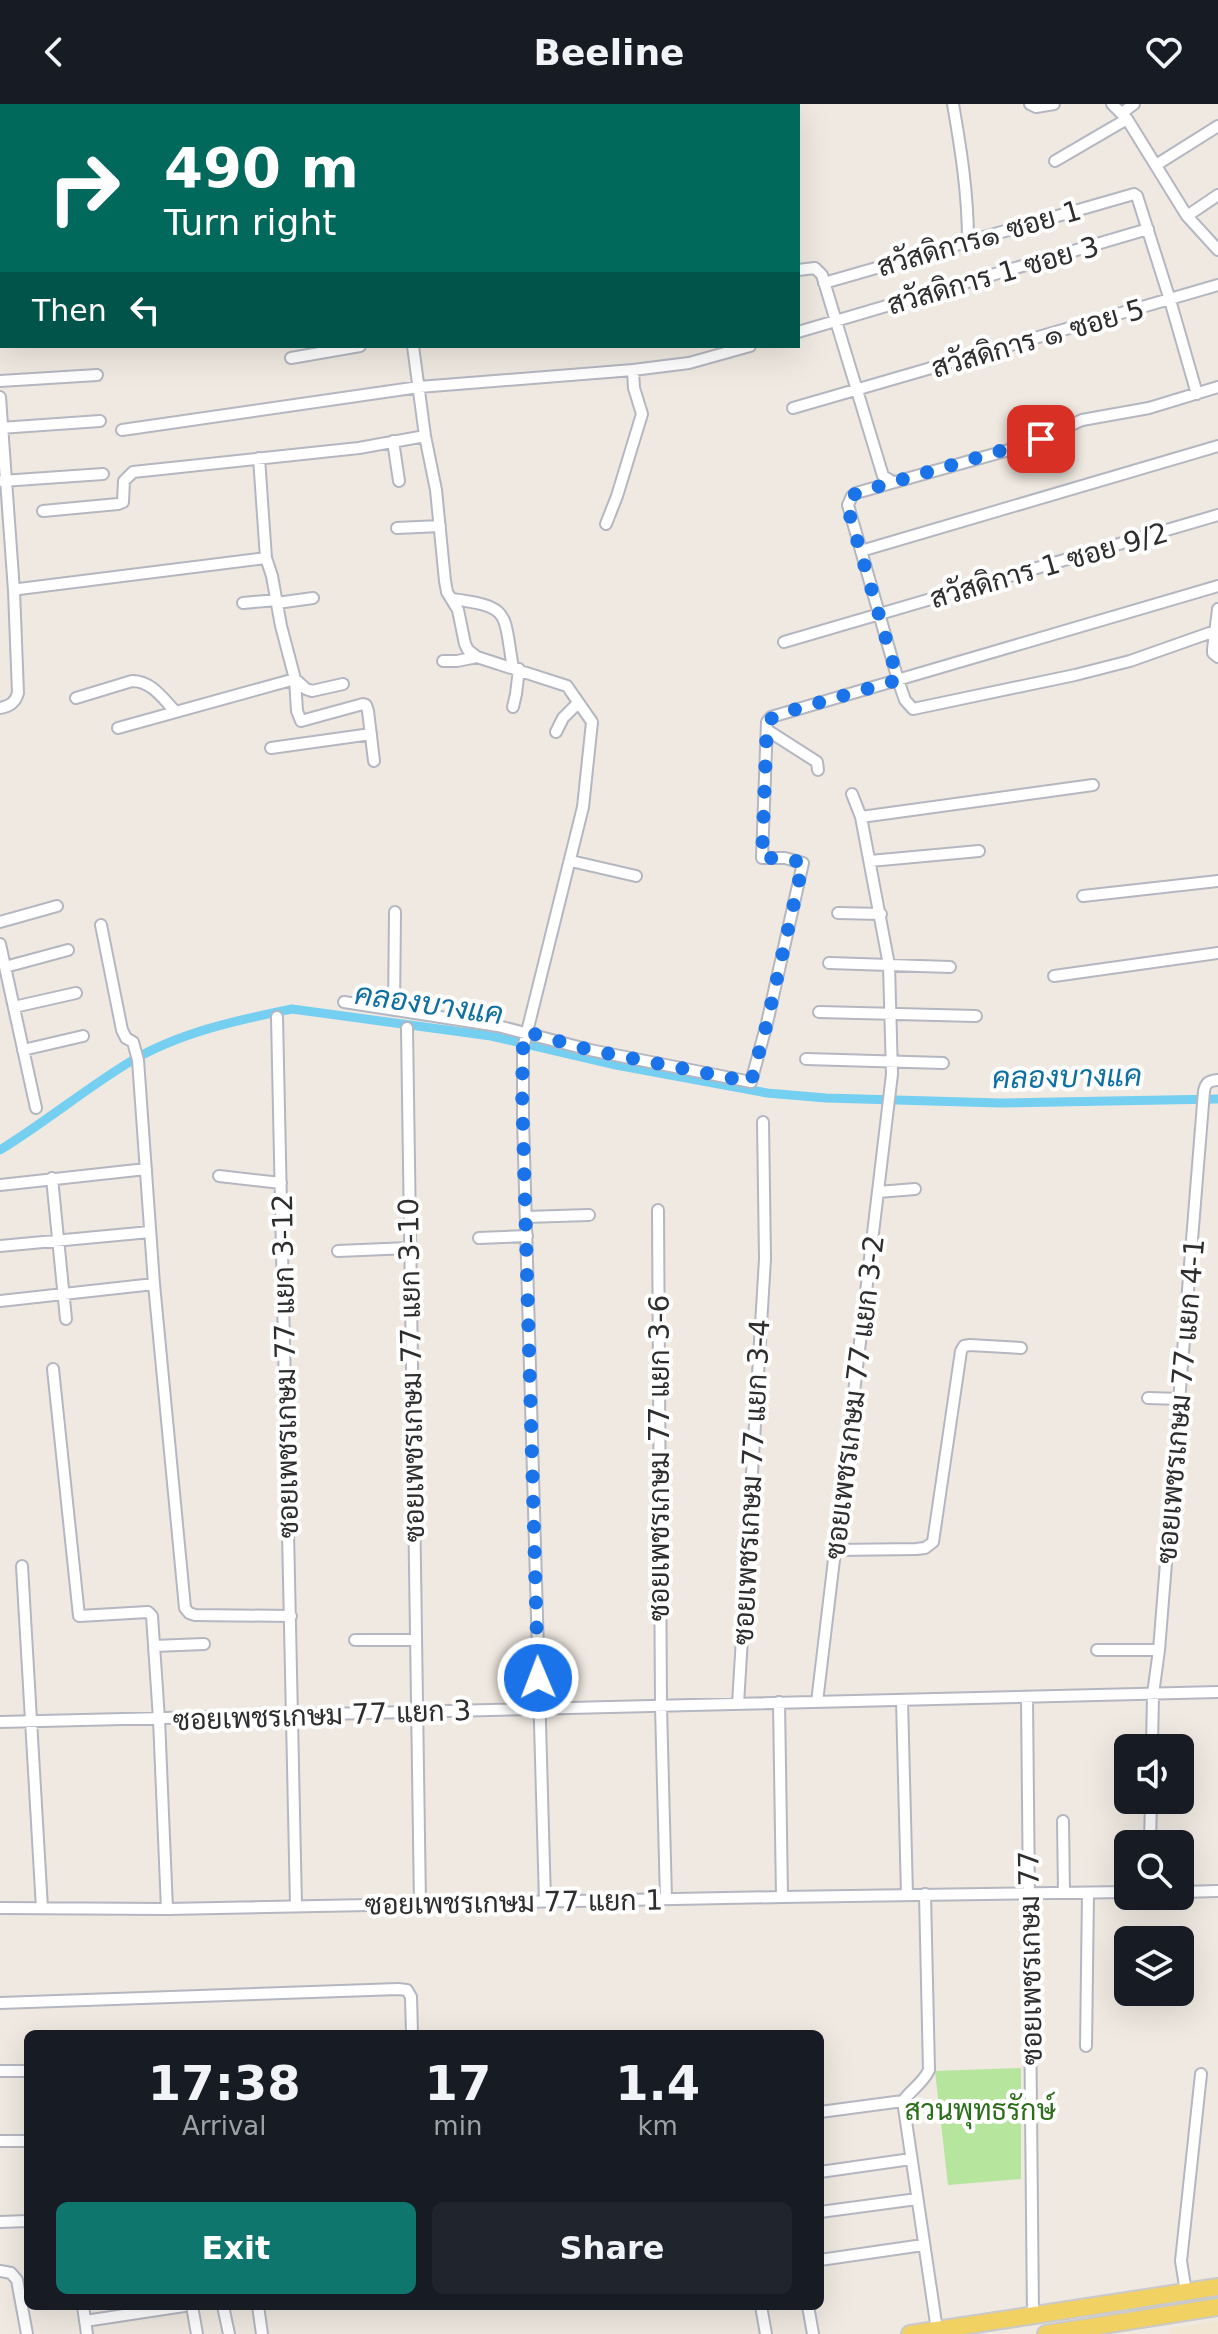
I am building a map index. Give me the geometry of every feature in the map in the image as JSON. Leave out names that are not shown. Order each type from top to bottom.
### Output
[{"type":"main road","points":[[910,2334],[1218,2287]]},
{"type":"main road","points":[[1135,2300],[1137,2320]]},
{"type":"main road","points":[[1046,2334],[1218,2307]]},
{"type":"street","points":[[953,104],[966,182],[968,241]]},
{"type":"street","points":[[1030,104],[1036,107],[1054,104]]},
{"type":"street","points":[[1112,104],[1124,116],[1187,216],[1218,250]]},
{"type":"street","points":[[1055,161],[1124,116],[1134,104]]},
{"type":"street","points":[[1156,165],[1218,126]]},
{"type":"street","name":"สวัสดิการ๑ ซอย 1","points":[[824,283],[1134,194],[1148,229]]},
{"type":"street","points":[[1187,216],[1218,195]]},
{"type":"street","points":[[1148,229],[1197,394]]},
{"type":"street","name":"สวัสดิการ 1 ซอย 3","points":[[800,331],[1148,229]]},
{"type":"street","points":[[800,270],[819,270],[838,321],[883,476],[893,482]]},
{"type":"street","name":"สวัสดิการ ๑ ซอย 5","points":[[793,408],[1218,285]]},
{"type":"street","points":[[291,358],[348,348]]},
{"type":"street","points":[[413,348],[436,490],[447,592],[458,610],[465,644],[477,657]]},
{"type":"street","points":[[122,430],[419,387],[689,363],[743,348]]},
{"type":"street","points":[[606,524],[642,414],[634,388],[633,370]]},
{"type":"street","points":[[0,381],[97,375]]},
{"type":"street","points":[[1215,631],[1089,672],[913,709],[905,700],[898,680],[850,516],[849,500],[856,493],[1016,448],[1082,420],[1149,408],[1218,387]]},
{"type":"street","points":[[0,397],[4,525],[12,570],[18,693],[9,706],[0,708]]},
{"type":"street","points":[[1,428],[100,421]]},
{"type":"street","points":[[43,511],[123,502],[124,481],[133,472],[359,448],[425,436]]},
{"type":"street","points":[[393,441],[399,481]]},
{"type":"street","points":[[861,551],[1218,446]]},
{"type":"street","points":[[259,458],[266,558],[295,679],[297,711],[301,721],[363,704],[368,711],[374,761]]},
{"type":"street","points":[[3,481],[103,474]]},
{"type":"street","name":"สวัสดิการ 1 ซอย 9/2","points":[[784,642],[1218,515]]},
{"type":"street","points":[[397,528],[440,526]]},
{"type":"street","points":[[19,589],[266,558]]},
{"type":"street","points":[[0,571],[12,570]]},
{"type":"street","points":[[344,1002],[527,1032],[590,1050],[751,1082],[803,863],[785,858],[762,858],[767,722],[776,715],[1218,586]]},
{"type":"street","points":[[243,603],[313,598]]},
{"type":"street","points":[[452,599],[483,603],[498,610],[516,668],[513,707]]},
{"type":"street","points":[[1217,657],[1213,653],[1218,609]]},
{"type":"street","points":[[0,617],[15,616]]},
{"type":"street","points":[[443,661],[477,657],[567,686],[592,722],[583,807],[523,1048],[545,1901]]},
{"type":"street","points":[[295,679],[312,691],[343,684]]},
{"type":"street","points":[[118,728],[295,679]]},
{"type":"street","points":[[76,698],[132,681],[142,681],[176,712]]},
{"type":"street","points":[[556,732],[563,718],[578,703]]},
{"type":"street","points":[[767,730],[817,762],[818,770]]},
{"type":"street","points":[[271,748],[371,734]]},
{"type":"street","points":[[861,817],[1093,785]]},
{"type":"street","name":"ซอยเพชรเกษม 77 แยก 3-2","points":[[817,1702],[891,1092],[889,965],[861,817],[852,794]]},
{"type":"street","points":[[870,861],[979,851]]},
{"type":"street","points":[[571,861],[636,876]]},
{"type":"street","points":[[1083,896],[1218,881]]},
{"type":"street","points":[[0,922],[57,906]]},
{"type":"street","points":[[394,1010],[395,912]]},
{"type":"street","points":[[838,913],[881,914]]},
{"type":"street","points":[[101,925],[122,1030],[135,1048],[185,1608],[195,1615],[291,1616]]},
{"type":"street","points":[[0,944],[36,1108]]},
{"type":"street","points":[[5,967],[68,950]]},
{"type":"street","points":[[1054,976],[1218,953]]},
{"type":"street","points":[[829,963],[950,967]]},
{"type":"street","points":[[14,1007],[76,993]]},
{"type":"street","points":[[819,1012],[976,1016]]},
{"type":"street","name":"ซอยเพชรเกษม 77 แยก 3-12","points":[[277,1017],[296,1906]]},
{"type":"street","name":"ซอยเพชรเกษม 77 แยก 3-10","points":[[407,1028],[420,1904]]},
{"type":"street","points":[[23,1050],[83,1036]]},
{"type":"street","points":[[806,1059],[943,1063]]},
{"type":"street","name":"ซอยเพชรเกษม 77 แยก 4-1","points":[[1152,1734],[1153,1694],[1204,1091],[1209,1081],[1218,1080]]},
{"type":"street","name":"ซอยเพชรเกษม 77 แยก 3-4","points":[[738,1704],[765,1259],[763,1122]]},
{"type":"street","points":[[0,1185],[146,1169]]},
{"type":"street","points":[[219,1176],[281,1183]]},
{"type":"street","points":[[52,1178],[66,1319]]},
{"type":"street","points":[[878,1192],[915,1189]]},
{"type":"street","name":"ซอยเพชรเกษม 77 แยก 3-6","points":[[658,1210],[661,1706],[666,1899]]},
{"type":"street","points":[[526,1217],[589,1215]]},
{"type":"street","points":[[0,1246],[150,1232]]},
{"type":"street","points":[[479,1238],[527,1236]]},
{"type":"street","points":[[338,1251],[409,1248]]},
{"type":"street","points":[[0,1301],[154,1284]]},
{"type":"street","points":[[836,1550],[916,1549],[925,1548],[933,1542],[961,1351],[964,1346],[970,1345],[1021,1348]]},
{"type":"street","points":[[53,1369],[79,1616],[148,1612],[152,1616],[167,1909]]},
{"type":"street","points":[[1148,1398],[1180,1399]]},
{"type":"street","points":[[22,1566],[42,1908]]},
{"type":"street","points":[[355,1640],[415,1640]]},
{"type":"street","points":[[154,1646],[204,1644]]},
{"type":"street","points":[[1097,1650],[1159,1650]]},
{"type":"street","name":"ซอยเพชรเกษม 77 แยก 3","points":[[0,1722],[1218,1692]]},
{"type":"street","name":"ซอยเพชรเกษม 77","points":[[1027,1697],[1033,2315]]},
{"type":"street","points":[[902,1700],[907,1895]]},
{"type":"street","points":[[779,1702],[782,1897]]},
{"type":"street","points":[[1063,1821],[1064,1893]]},
{"type":"street","points":[[1194,1892],[1218,1891]]},
{"type":"street","name":"ซอยเพชรเกษม 77 แยก 1","points":[[0,1908],[167,1909],[1114,1892]]},
{"type":"street","points":[[1086,2046],[1088,1893]]},
{"type":"street","points":[[925,1894],[929,2070],[903,2101],[937,2330]]},
{"type":"street","points":[[0,2003],[398,1989],[407,1990],[411,1997],[412,2030]]},
{"type":"street","points":[[0,2071],[24,2071]]},
{"type":"street","points":[[1186,2292],[1181,2261],[1201,2074]]},
{"type":"street","points":[[824,2111],[903,2101]]},
{"type":"street","points":[[0,2141],[24,2141]]},
{"type":"street","points":[[824,2171],[911,2159]]},
{"type":"street","points":[[824,2211],[917,2199]]},
{"type":"street","points":[[0,2222],[24,2221]]},
{"type":"street","points":[[824,2259],[923,2245]]},
{"type":"street","points":[[0,2271],[11,2273],[17,2280],[27,2334]]},
{"type":"street","points":[[84,2310],[87,2334]]},
{"type":"street","points":[[85,2321],[158,2310]]},
{"type":"street","points":[[193,2310],[197,2334]]},
{"type":"street","points":[[224,2310],[229,2334]]},
{"type":"street","points":[[259,2310],[262,2334]]},
{"type":"street","points":[[762,2310],[766,2334]]},
{"type":"street","points":[[809,2310],[813,2334]]},
{"type":"shaded area","points":[[1218,2321],[1218,2334],[1169,2334],[1170,2328]]},
{"type":"green space","name":"สวนพุทธรักษ์","points":[[1021,2068],[1021,2179],[948,2185],[935,2071]]},
{"type":"waterway","name":"คลองบางแค","points":[[0,1150],[112,1073],[167,1043],[208,1029],[292,1009],[491,1036],[616,1065],[767,1093],[826,1098],[1000,1103],[1218,1099]]},
{"type":"route","points":[[538,1678],[522,1091],[523,1048],[527,1032],[590,1050],[751,1082],[803,863],[795,859],[762,858],[767,722],[776,715],[898,680],[850,516],[849,500],[856,493],[1041,439]]}]
